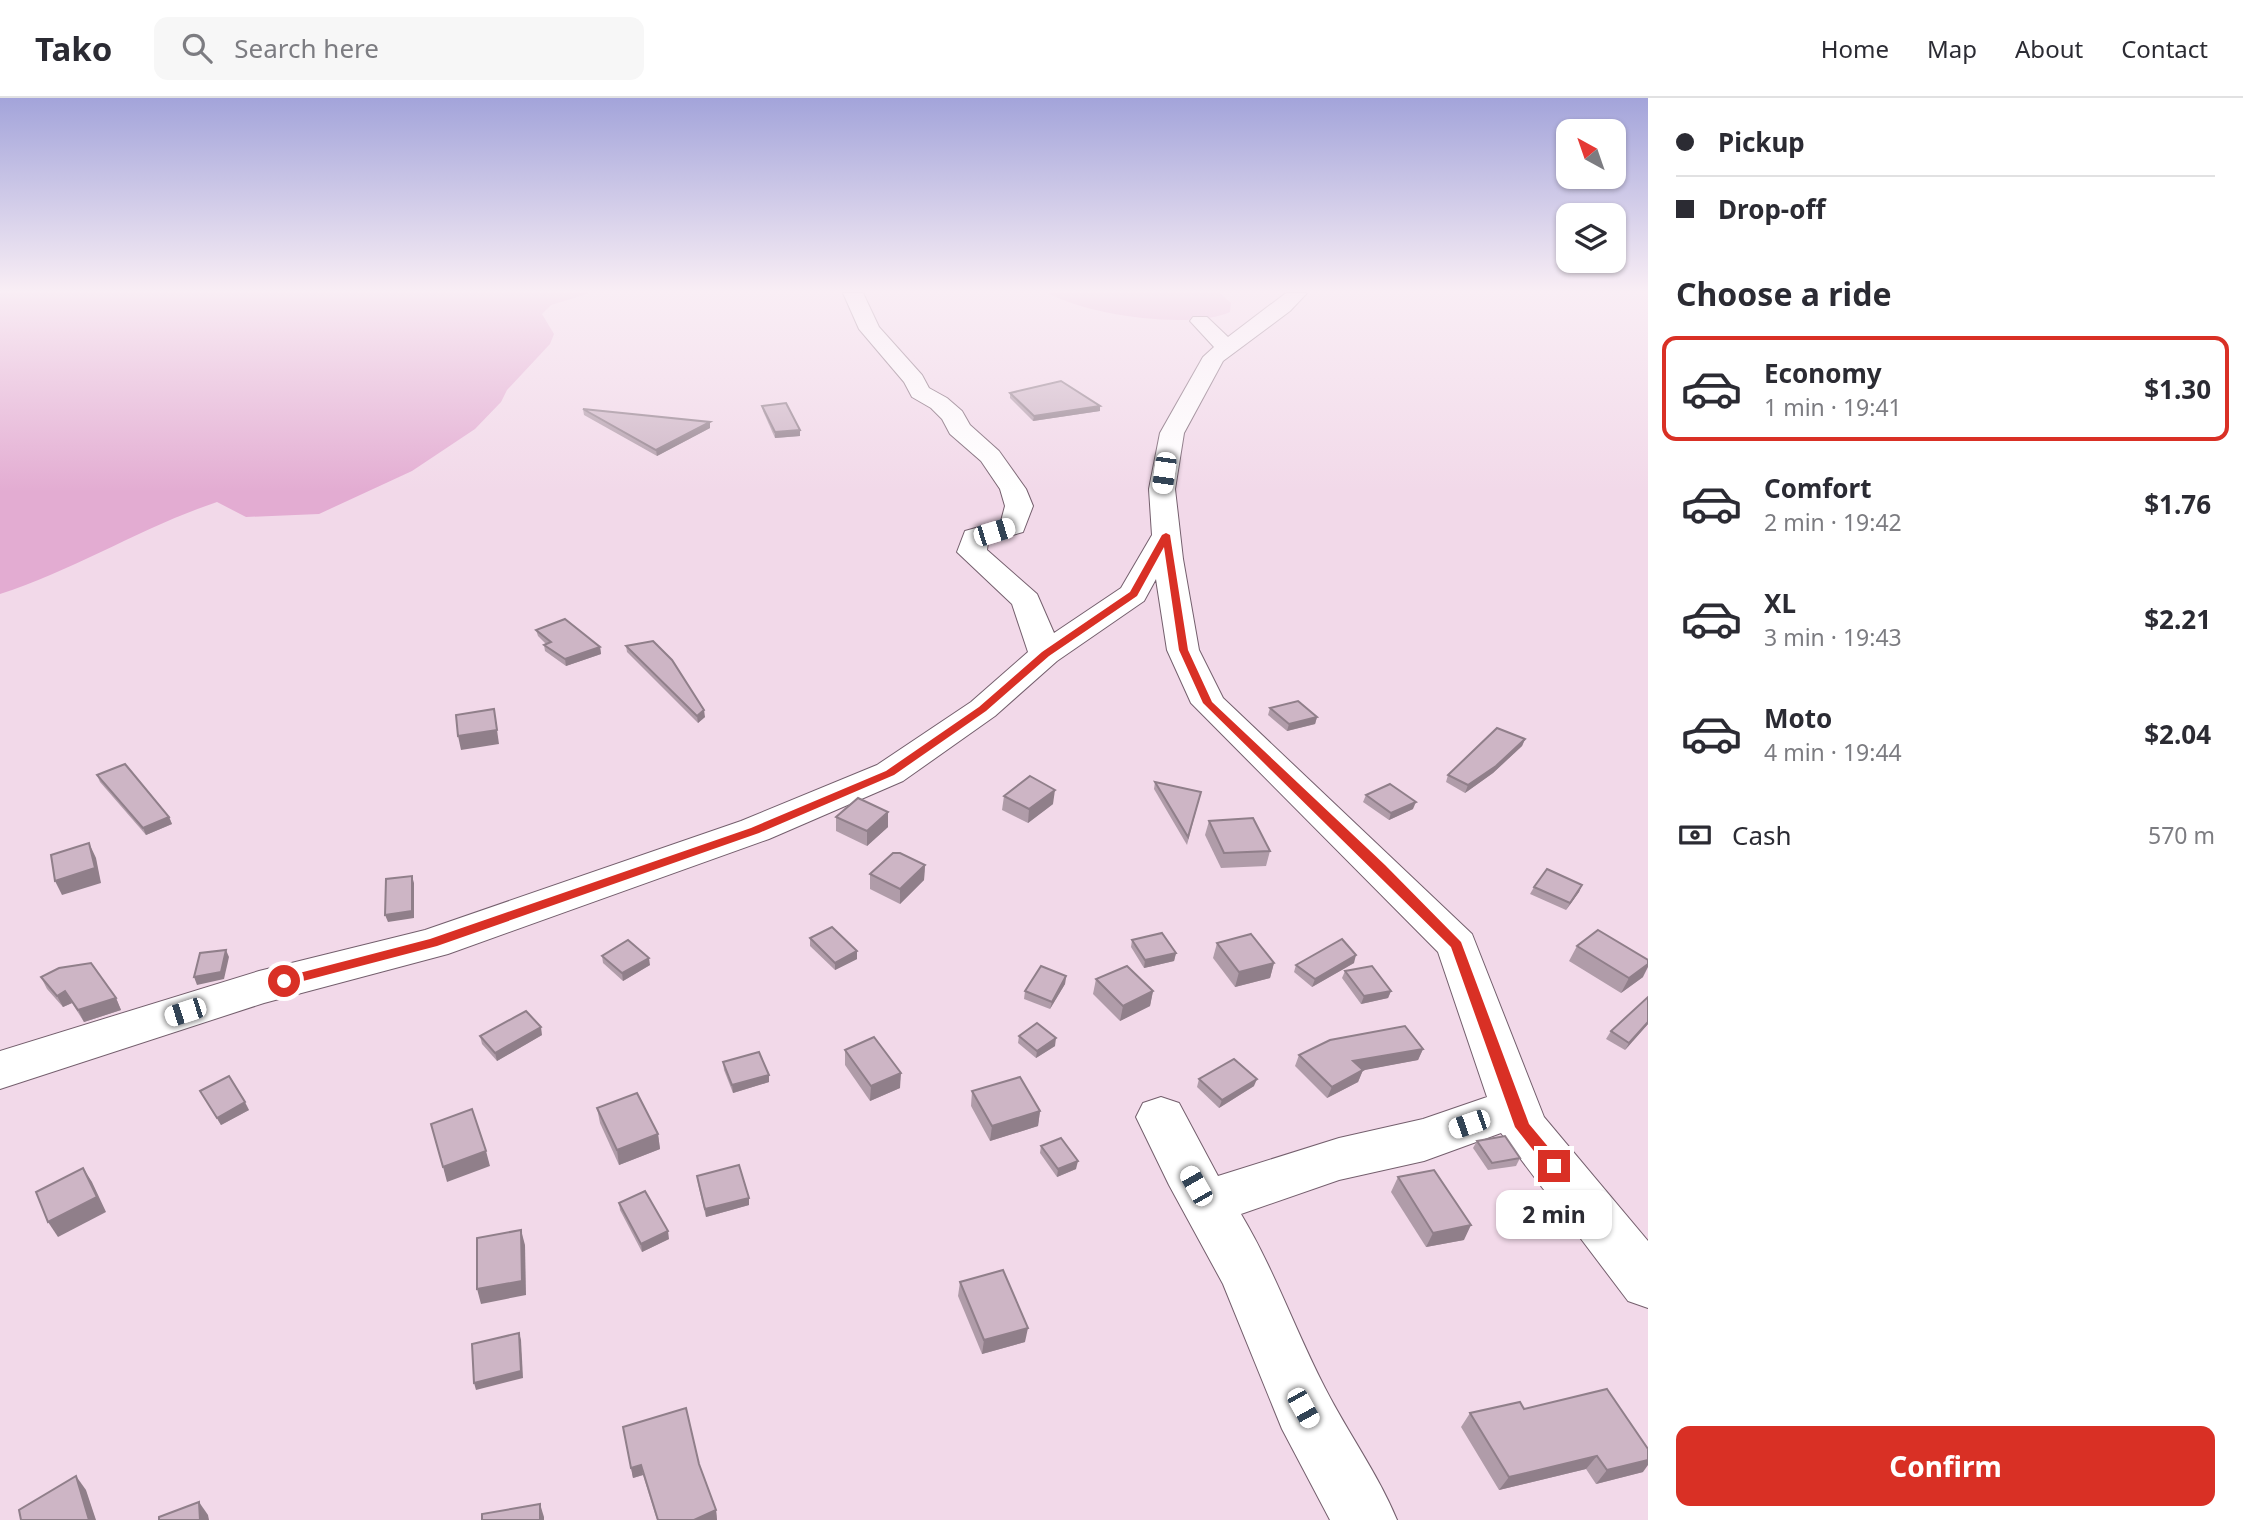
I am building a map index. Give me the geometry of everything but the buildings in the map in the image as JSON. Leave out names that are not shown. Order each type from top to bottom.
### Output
[{"type":"street","points":[[896,359],[914,380],[920,392],[939,403],[953,416],[959,429],[990,456],[1013,489],[1019,506],[1013,526],[975,537],[972,552],[1026,601],[1045,654]]},
{"type":"street","points":[[1213,359],[1172,433],[1162,489],[1183,650],[1208,703],[1457,945],[1523,1127],[1648,1283]]},
{"type":"street","points":[[0,1070],[259,988],[433,943],[755,830],[890,773],[983,709],[1045,654],[1133,594],[1166,535]]},
{"type":"street","points":[[1206,1203],[1339,1159],[1424,1140],[1515,1108]]},
{"type":"street","points":[[1161,1117],[1246,1273],[1303,1408],[1365,1520]]},
{"type":"shaded area","points":[[0,359],[536,359],[475,429],[412,471],[319,514],[246,517],[217,502],[55,573],[0,594]]},
{"type":"route","points":[[284,981],[433,943],[755,830],[890,773],[983,709],[1045,654],[1133,594],[1166,535],[1183,650],[1208,703],[1457,945],[1523,1127],[1554,1166]]}]
